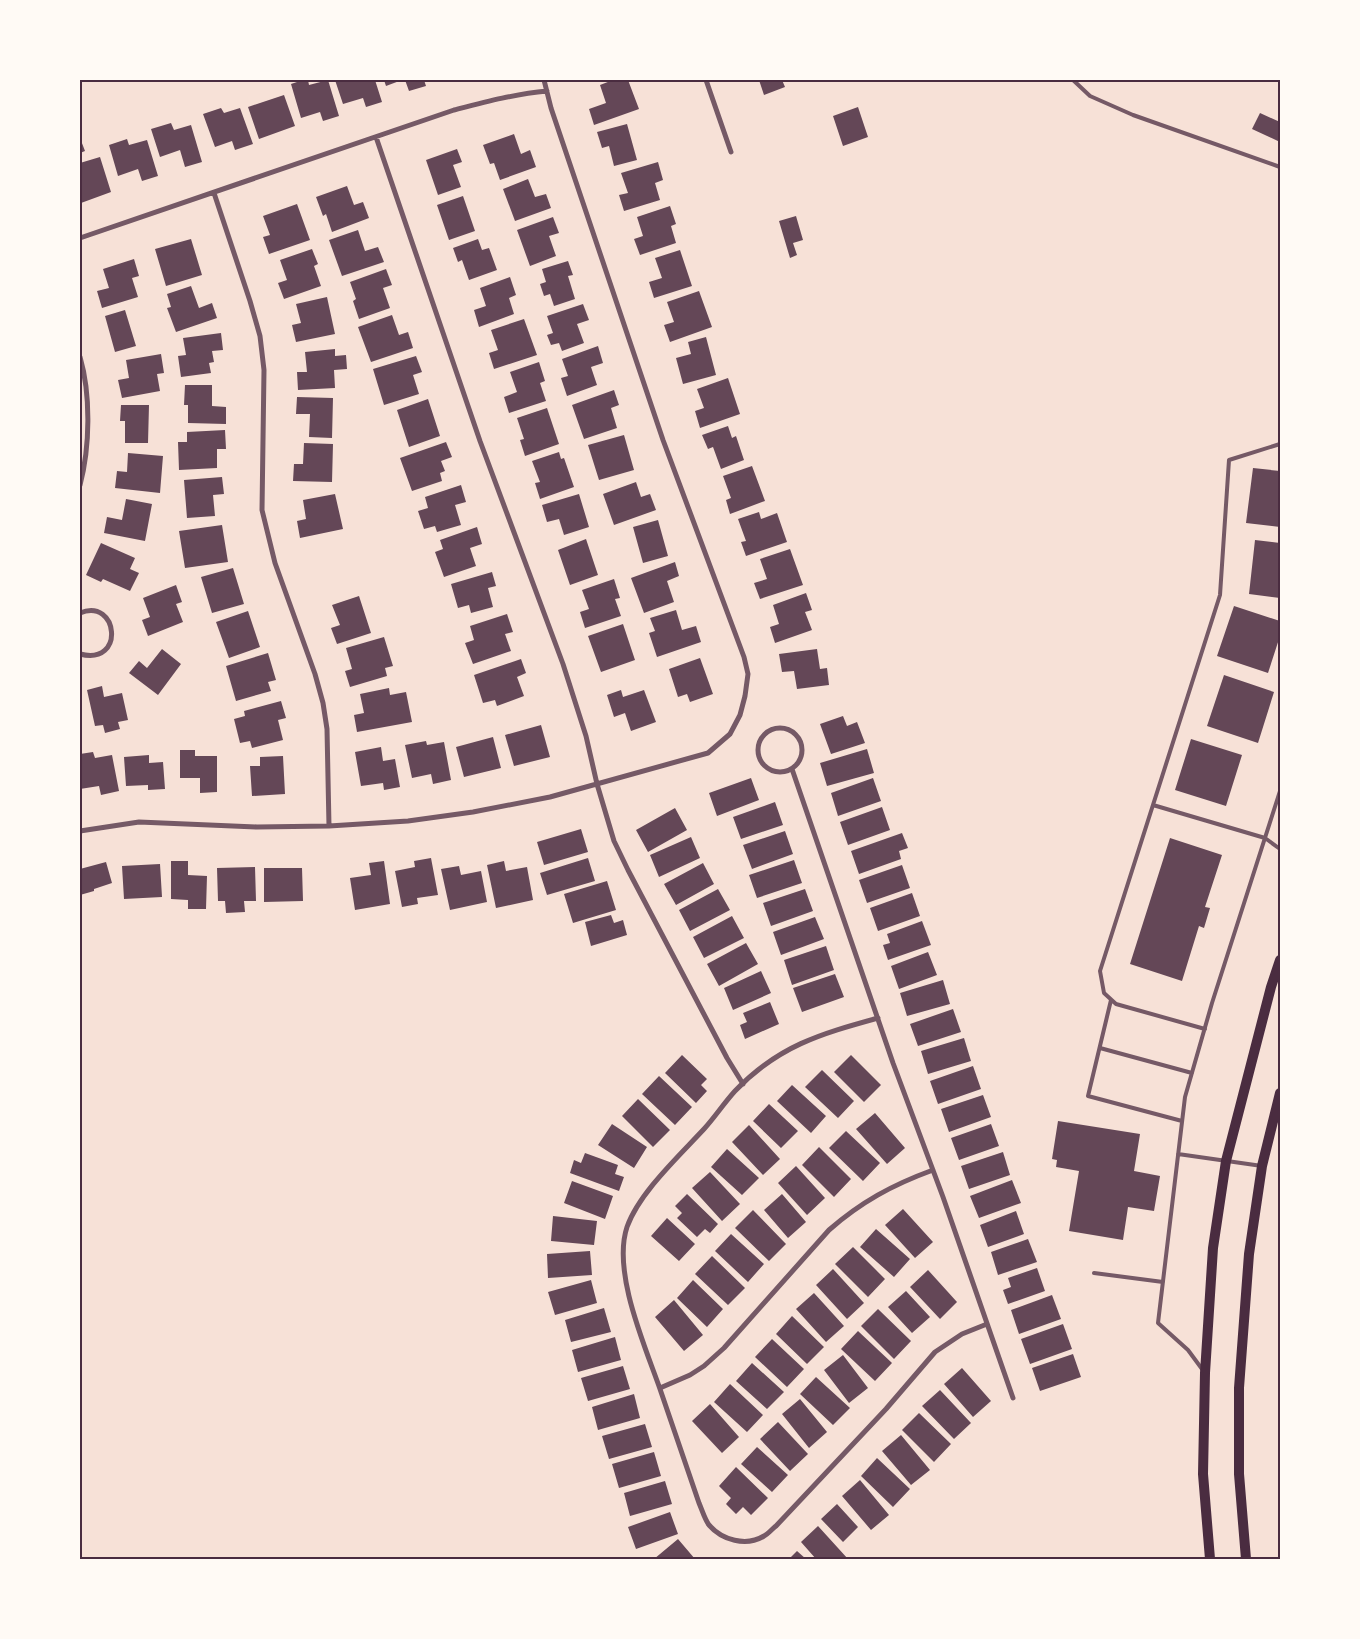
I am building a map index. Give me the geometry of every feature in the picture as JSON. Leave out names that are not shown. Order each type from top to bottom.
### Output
[{"type":"main road","points":[[1210,1559],[1203,1474],[1205,1372],[1213,1248],[1226,1161],[1280,960]]},
{"type":"main road","points":[[1246,1559],[1240,1474],[1239,1388],[1249,1254],[1262,1166],[1280,1093]]},
{"type":"street","points":[[80,831],[139,822],[257,826],[329,826],[408,821],[473,812],[550,797],[708,753],[730,734],[745,696],[748,674],[744,657],[663,440],[551,108],[544,80]]},
{"type":"street","points":[[706,80],[731,152]]},
{"type":"street","points":[[80,238],[454,110],[484,102],[546,91]]},
{"type":"street","points":[[376,137],[480,441],[563,664],[586,736],[597,784],[614,841],[727,1058],[743,1084]]},
{"type":"street","points":[[214,193],[260,336],[264,370],[262,510],[275,563],[315,674],[323,703],[327,729],[329,826]]},
{"type":"street","points":[[80,357],[87,400],[87,430],[80,485]]},
{"type":"street","points":[[80,613],[90,611],[103,615],[112,626],[108,647],[95,655],[87,656],[80,654]]},
{"type":"street","points":[[781,728],[788,729],[799,738],[802,751],[801,759],[792,769],[785,772],[770,770],[759,759],[758,743],[768,731],[781,728]]},
{"type":"street","points":[[792,769],[1013,1398]]},
{"type":"street","points":[[878,1018],[802,1042],[766,1064],[743,1084],[654,1185],[640,1204],[627,1228],[624,1246],[624,1266],[633,1312],[708,1524],[721,1536],[737,1541],[752,1542],[764,1537],[886,1409],[935,1352],[962,1334],[987,1324]]},
{"type":"street","points":[[660,1388],[690,1376],[724,1348],[829,1230],[847,1214],[885,1190],[933,1170]]},
{"type":"lane","points":[[1073,80],[1090,96],[1133,115],[1280,167]]},
{"type":"lane","points":[[1205,1029],[1116,1004],[1104,993],[1100,971],[1220,595],[1229,460],[1280,444]]},
{"type":"lane","points":[[1205,1372],[1188,1350],[1158,1323],[1185,1097],[1280,791]]},
{"type":"lane","points":[[1153,805],[1265,838],[1280,849]]},
{"type":"lane","points":[[1111,1000],[1088,1096],[1182,1121]]},
{"type":"lane","points":[[1100,1048],[1192,1073]]},
{"type":"lane","points":[[1178,1154],[1262,1166]]},
{"type":"lane","points":[[1094,1273],[1162,1282]]},
{"type":"building","points":[[308,80],[309,85],[328,80],[339,116],[323,121],[320,112],[301,118],[291,84]]},
{"type":"building","points":[[335,80],[375,80],[382,102],[366,107],[363,98],[343,104]]},
{"type":"building","points":[[384,80],[402,80],[386,86]]},
{"type":"building","points":[[405,80],[424,80],[426,86],[409,91]]},
{"type":"building","points":[[613,80],[628,80],[639,109],[594,125],[589,109],[606,103],[600,85]]},
{"type":"building","points":[[759,80],[782,80],[785,87],[764,95]]},
{"type":"building","points":[[284,95],[295,126],[259,139],[248,107]]},
{"type":"building","points":[[858,107],[868,137],[843,146],[833,116]]},
{"type":"building","points":[[221,108],[224,113],[240,108],[253,144],[235,150],[232,141],[215,147],[203,114]]},
{"type":"building","points":[[1260,113],[1280,122],[1280,142],[1252,129]]},
{"type":"building","points":[[171,123],[174,130],[191,125],[202,162],[185,167],[180,150],[160,157],[151,129]]},
{"type":"building","points":[[627,124],[637,160],[614,166],[609,146],[602,148],[597,132]]},
{"type":"building","points":[[514,134],[521,154],[530,150],[536,167],[500,180],[494,163],[490,164],[483,145]]},
{"type":"building","points":[[80,138],[85,151],[80,153]]},
{"type":"building","points":[[127,139],[129,145],[147,140],[158,176],[142,181],[138,169],[118,176],[109,145]]},
{"type":"building","points":[[457,149],[462,162],[453,165],[461,187],[438,195],[426,160]]},
{"type":"building","points":[[100,157],[111,192],[81,203],[80,163]]},
{"type":"building","points":[[658,162],[663,180],[655,183],[660,200],[624,211],[619,195],[628,193],[621,173]]},
{"type":"building","points":[[528,179],[535,197],[546,194],[551,208],[515,221],[503,189]]},
{"type":"building","points":[[347,186],[354,205],[363,202],[369,218],[332,232],[326,214],[323,216],[316,197]]},
{"type":"building","points":[[463,196],[475,231],[449,240],[437,205]]},
{"type":"building","points":[[297,204],[310,240],[269,254],[263,237],[270,235],[263,216]]},
{"type":"building","points":[[670,206],[676,224],[671,226],[676,243],[640,255],[634,239],[643,236],[637,217]]},
{"type":"building","points":[[796,216],[803,240],[793,243],[797,255],[790,258],[779,221]]},
{"type":"building","points":[[553,217],[559,233],[549,236],[556,256],[530,266],[517,230]]},
{"type":"building","points":[[358,230],[365,251],[378,247],[384,262],[342,276],[329,240]]},
{"type":"building","points":[[191,239],[202,275],[166,286],[155,249]]},
{"type":"building","points":[[478,239],[482,250],[489,248],[497,270],[469,280],[462,260],[458,262],[453,248]]},
{"type":"building","points":[[312,249],[318,264],[314,266],[321,286],[284,299],[278,283],[287,280],[280,260]]},
{"type":"building","points":[[680,250],[692,286],[654,298],[649,282],[662,278],[655,258]]},
{"type":"building","points":[[134,259],[139,276],[132,278],[138,297],[102,308],[97,291],[109,288],[103,269]]},
{"type":"building","points":[[568,261],[573,275],[568,276],[575,299],[554,306],[550,294],[544,296],[540,284],[546,282],[542,269]]},
{"type":"building","points":[[386,269],[392,285],[383,288],[390,308],[359,319],[353,301],[356,299],[350,282]]},
{"type":"building","points":[[510,277],[516,295],[509,298],[514,314],[479,327],[474,310],[486,306],[480,288]]},
{"type":"building","points":[[191,286],[199,308],[212,303],[217,318],[176,332],[167,308],[171,307],[167,294]]},
{"type":"building","points":[[699,291],[712,327],[670,342],[664,325],[674,322],[667,302]]},
{"type":"building","points":[[327,297],[335,334],[296,342],[292,325],[301,323],[296,304]]},
{"type":"building","points":[[583,304],[589,320],[577,324],[584,343],[562,351],[559,343],[551,345],[547,335],[553,333],[547,316]]},
{"type":"building","points":[[125,310],[136,346],[115,352],[105,316]]},
{"type":"building","points":[[392,315],[399,335],[408,332],[413,348],[371,362],[358,327]]},
{"type":"building","points":[[524,319],[537,355],[494,369],[489,353],[498,350],[491,330]]},
{"type":"building","points":[[221,333],[223,350],[212,351],[214,362],[209,363],[211,373],[181,377],[178,356],[186,355],[183,338]]},
{"type":"building","points":[[706,337],[716,375],[683,384],[676,358],[691,354],[688,342]]},
{"type":"building","points":[[598,346],[603,363],[591,367],[597,385],[567,396],[561,378],[568,376],[562,359]]},
{"type":"building","points":[[335,349],[335,356],[346,355],[347,369],[334,370],[335,388],[298,390],[297,372],[307,372],[305,352]]},
{"type":"building","points":[[161,354],[164,373],[157,374],[160,391],[122,398],[118,380],[129,378],[126,360]]},
{"type":"building","points":[[416,356],[422,372],[413,375],[419,394],[384,405],[373,369]]},
{"type":"building","points":[[539,362],[545,381],[540,383],[546,401],[509,413],[504,397],[517,392],[510,372]]},
{"type":"building","points":[[728,378],[740,414],[700,428],[695,411],[704,408],[697,389]]},
{"type":"building","points":[[185,385],[212,385],[212,406],[226,407],[226,424],[188,423],[188,405],[184,405]]},
{"type":"building","points":[[614,390],[619,405],[611,408],[617,428],[584,439],[572,405]]},
{"type":"building","points":[[297,397],[333,398],[332,438],[309,437],[310,414],[296,414]]},
{"type":"building","points":[[428,399],[440,436],[409,447],[397,410]]},
{"type":"building","points":[[121,405],[149,405],[148,443],[125,443],[125,421],[120,421]]},
{"type":"building","points":[[547,408],[559,444],[525,456],[520,440],[524,439],[517,418]]},
{"type":"building","points":[[728,426],[732,438],[736,436],[744,460],[721,469],[713,447],[708,449],[702,435]]},
{"type":"building","points":[[225,430],[226,449],[217,449],[217,468],[179,470],[178,442],[187,442],[187,432]]},
{"type":"building","points":[[624,435],[634,470],[599,480],[588,445]]},
{"type":"building","points":[[446,442],[452,457],[441,461],[445,471],[440,473],[442,481],[412,491],[400,458]]},
{"type":"building","points":[[304,443],[333,444],[332,482],[293,481],[294,464],[303,464]]},
{"type":"building","points":[[559,452],[561,459],[564,458],[574,487],[540,499],[535,483],[540,482],[532,461]]},
{"type":"building","points":[[128,453],[163,456],[160,493],[115,488],[117,471],[127,472]]},
{"type":"building","points":[[752,466],[765,501],[730,514],[726,500],[731,498],[723,476]]},
{"type":"building","points":[[1253,468],[1280,471],[1280,527],[1246,523]]},
{"type":"building","points":[[222,477],[224,494],[213,495],[215,516],[187,518],[184,480]]},
{"type":"building","points":[[636,482],[641,497],[650,494],[656,510],[614,525],[603,494]]},
{"type":"building","points":[[461,485],[466,502],[455,505],[461,525],[437,532],[435,526],[424,529],[418,511],[428,508],[425,497]]},
{"type":"building","points":[[335,494],[343,529],[300,538],[297,521],[306,519],[303,500]]},
{"type":"building","points":[[579,494],[589,527],[564,535],[559,519],[547,522],[542,505]]},
{"type":"building","points":[[126,499],[152,504],[145,541],[104,533],[107,517],[122,520]]},
{"type":"building","points":[[759,512],[761,519],[777,513],[787,542],[746,556],[741,542],[746,541],[738,519]]},
{"type":"building","points":[[658,520],[668,556],[643,563],[633,527]]},
{"type":"building","points":[[222,525],[228,562],[185,568],[179,531]]},
{"type":"building","points":[[477,527],[482,544],[470,548],[476,566],[444,577],[435,552],[443,549],[440,540]]},
{"type":"building","points":[[586,539],[598,575],[570,585],[558,550]]},
{"type":"building","points":[[1255,540],[1280,543],[1280,598],[1249,594]]},
{"type":"building","points":[[101,543],[135,558],[130,569],[139,573],[130,591],[103,579],[101,582],[86,575]]},
{"type":"building","points":[[790,549],[803,585],[760,599],[754,583],[767,579],[760,559]]},
{"type":"building","points":[[675,562],[679,576],[667,581],[674,602],[644,613],[631,578]]},
{"type":"building","points":[[233,568],[244,604],[212,613],[201,577]]},
{"type":"building","points":[[492,572],[496,586],[488,588],[493,607],[471,613],[469,605],[458,608],[451,584]]},
{"type":"building","points":[[614,579],[620,598],[615,599],[621,616],[585,628],[580,612],[589,609],[582,590]]},
{"type":"building","points":[[176,585],[182,602],[176,604],[183,622],[148,636],[142,620],[150,617],[143,598]]},
{"type":"building","points":[[806,593],[812,610],[805,612],[812,630],[775,643],[770,627],[779,624],[773,605]]},
{"type":"building","points":[[359,596],[371,633],[337,644],[331,628],[340,625],[332,605]]},
{"type":"building","points":[[1234,606],[1280,621],[1280,636],[1268,673],[1217,656]]},
{"type":"building","points":[[676,610],[682,630],[696,626],[701,642],[657,657],[649,633],[655,631],[650,618]]},
{"type":"building","points":[[248,611],[260,647],[229,658],[216,622]]},
{"type":"building","points":[[507,614],[513,632],[505,634],[511,651],[473,664],[465,643],[474,640],[470,626]]},
{"type":"building","points":[[623,624],[635,660],[601,672],[588,636]]},
{"type":"building","points":[[384,637],[393,666],[385,668],[387,676],[350,687],[345,671],[352,669],[346,648]]},
{"type":"building","points":[[162,649],[181,664],[158,695],[129,673],[139,661],[147,668]]},
{"type":"building","points":[[817,649],[820,669],[827,668],[829,685],[797,689],[794,671],[782,672],[779,654]]},
{"type":"building","points":[[268,653],[276,680],[268,682],[271,691],[236,701],[226,666]]},
{"type":"building","points":[[700,658],[713,694],[690,702],[687,694],[678,697],[669,669]]},
{"type":"building","points":[[521,659],[526,673],[517,677],[524,696],[497,706],[495,700],[483,703],[474,675]]},
{"type":"building","points":[[1224,675],[1274,692],[1258,743],[1207,726]]},
{"type":"building","points":[[102,686],[104,697],[122,693],[128,720],[118,722],[120,729],[105,733],[103,725],[95,726],[87,690]]},
{"type":"building","points":[[389,688],[390,695],[406,692],[412,722],[357,732],[354,715],[364,713],[360,694]]},
{"type":"building","points":[[621,690],[623,697],[644,690],[656,722],[631,731],[625,713],[614,717],[607,695]]},
{"type":"building","points":[[281,701],[286,718],[278,720],[283,740],[252,748],[250,741],[240,743],[234,719],[245,716],[244,711]]},
{"type":"building","points":[[843,716],[847,726],[857,722],[865,743],[831,754],[820,724]]},
{"type":"building","points":[[541,725],[550,757],[514,766],[505,735]]},
{"type":"building","points":[[493,737],[501,768],[464,777],[456,747]]},
{"type":"building","points":[[1191,739],[1242,755],[1226,806],[1175,790]]},
{"type":"building","points":[[426,741],[427,745],[444,742],[451,780],[433,784],[431,774],[412,778],[405,745]]},
{"type":"building","points":[[381,747],[383,761],[395,759],[400,787],[384,790],[383,783],[361,786],[355,752]]},
{"type":"building","points":[[867,749],[874,773],[827,786],[820,763]]},
{"type":"building","points":[[180,750],[195,750],[195,756],[217,756],[217,792],[200,793],[200,778],[180,778]]},
{"type":"building","points":[[93,752],[95,758],[112,755],[119,791],[101,795],[99,786],[80,789],[80,754]]},
{"type":"building","points":[[149,755],[149,763],[163,762],[165,789],[148,790],[148,785],[126,786],[124,757]]},
{"type":"building","points":[[283,756],[285,794],[252,796],[250,766],[260,766],[260,757]]},
{"type":"building","points":[[751,778],[759,800],[717,816],[709,793]]},
{"type":"building","points":[[873,778],[881,801],[838,816],[831,793]]},
{"type":"building","points":[[775,802],[783,825],[741,839],[733,817]]},
{"type":"building","points":[[882,807],[890,830],[848,845],[840,822]]},
{"type":"building","points":[[675,808],[687,830],[648,852],[636,830]]},
{"type":"building","points":[[581,829],[588,852],[544,865],[537,842]]},
{"type":"building","points":[[785,831],[793,854],[752,869],[743,845]]},
{"type":"building","points":[[902,833],[908,848],[899,851],[901,859],[859,874],[851,851]]},
{"type":"building","points":[[691,837],[700,858],[659,877],[650,855]]},
{"type":"building","points":[[1170,838],[1222,855],[1205,907],[1210,908],[1204,928],[1199,926],[1182,981],[1130,964]]},
{"type":"building","points":[[431,858],[438,895],[417,898],[418,904],[402,907],[395,871],[415,867],[414,861]]},
{"type":"building","points":[[588,858],[595,881],[547,895],[540,873]]},
{"type":"building","points":[[794,860],[802,883],[757,898],[749,875]]},
{"type":"building","points":[[171,861],[188,861],[188,875],[207,876],[206,909],[188,909],[188,900],[171,899]]},
{"type":"building","points":[[384,861],[390,904],[355,910],[350,878],[371,875],[369,863]]},
{"type":"building","points":[[504,861],[506,871],[527,867],[533,900],[496,908],[487,865]]},
{"type":"building","points":[[106,862],[112,883],[80,895],[80,869]]},
{"type":"building","points":[[703,863],[714,884],[676,905],[664,884]]},
{"type":"building","points":[[160,864],[162,897],[124,899],[122,866]]},
{"type":"building","points":[[902,865],[910,888],[867,903],[859,880]]},
{"type":"building","points":[[459,866],[461,875],[481,871],[487,902],[450,910],[441,869]]},
{"type":"building","points":[[255,867],[256,901],[244,901],[245,912],[226,913],[225,901],[218,901],[217,868]]},
{"type":"building","points":[[264,868],[302,868],[303,901],[264,902]]},
{"type":"building","points":[[607,881],[616,910],[573,923],[564,894]]},
{"type":"building","points":[[718,889],[730,910],[690,931],[679,910]]},
{"type":"building","points":[[805,889],[813,911],[771,926],[763,903]]},
{"type":"building","points":[[912,893],[920,916],[878,931],[870,908]]},
{"type":"building","points":[[611,915],[614,923],[623,920],[627,935],[591,946],[585,922]]},
{"type":"building","points":[[732,916],[744,938],[704,958],[693,937]]},
{"type":"building","points":[[815,917],[824,939],[781,955],[773,932]]},
{"type":"building","points":[[922,921],[931,945],[888,960],[883,945],[890,943],[887,934]]},
{"type":"building","points":[[746,943],[758,964],[719,986],[707,964]]},
{"type":"building","points":[[826,946],[834,970],[792,985],[784,960]]},
{"type":"building","points":[[928,952],[937,975],[899,989],[891,966]]},
{"type":"building","points":[[761,971],[771,993],[733,1010],[724,988]]},
{"type":"building","points":[[835,974],[844,997],[802,1012],[793,988]]},
{"type":"building","points":[[943,980],[950,1004],[907,1016],[900,993]]},
{"type":"building","points":[[770,1002],[779,1024],[745,1039],[740,1025],[747,1022],[743,1013]]},
{"type":"building","points":[[953,1009],[961,1032],[918,1046],[910,1024]]},
{"type":"building","points":[[964,1038],[971,1061],[928,1074],[921,1051]]},
{"type":"building","points":[[682,1055],[707,1079],[701,1085],[707,1091],[696,1103],[665,1073]]},
{"type":"building","points":[[851,1055],[881,1085],[864,1102],[834,1072]]},
{"type":"building","points":[[973,1066],[981,1089],[938,1104],[930,1081]]},
{"type":"building","points":[[822,1070],[854,1101],[838,1118],[805,1087]]},
{"type":"building","points":[[659,1076],[692,1107],[675,1125],[642,1094]]},
{"type":"building","points":[[792,1085],[826,1116],[811,1133],[777,1101]]},
{"type":"building","points":[[983,1095],[991,1117],[949,1132],[941,1109]]},
{"type":"building","points":[[638,1099],[670,1130],[653,1147],[622,1116]]},
{"type":"building","points":[[769,1104],[798,1131],[781,1148],[753,1121]]},
{"type":"building","points":[[875,1113],[905,1148],[887,1164],[856,1129]]},
{"type":"building","points":[[1058,1121],[1140,1134],[1134,1171],[1160,1176],[1154,1211],[1128,1207],[1123,1240],[1069,1231],[1079,1171],[1056,1167],[1057,1160],[1052,1159]]},
{"type":"building","points":[[612,1124],[647,1147],[634,1168],[598,1145]]},
{"type":"building","points":[[991,1124],[999,1146],[959,1160],[951,1138]]},
{"type":"building","points":[[749,1125],[780,1159],[763,1175],[732,1142]]},
{"type":"building","points":[[846,1131],[880,1163],[863,1181],[829,1148]]},
{"type":"building","points":[[819,1147],[851,1179],[834,1197],[802,1165]]},
{"type":"building","points":[[727,1149],[759,1178],[742,1195],[711,1167]]},
{"type":"building","points":[[1003,1152],[1010,1175],[969,1189],[961,1166]]},
{"type":"building","points":[[585,1153],[618,1165],[615,1174],[624,1177],[619,1191],[570,1173],[574,1160],[581,1163]]},
{"type":"building","points":[[796,1166],[825,1198],[807,1215],[778,1183]]},
{"type":"building","points":[[710,1172],[740,1204],[722,1221],[692,1188]]},
{"type":"building","points":[[1012,1180],[1021,1203],[979,1218],[970,1196]]},
{"type":"building","points":[[572,1181],[613,1196],[605,1219],[564,1203]]},
{"type":"building","points":[[687,1194],[718,1224],[710,1233],[705,1229],[697,1237],[677,1218],[682,1213],[675,1206]]},
{"type":"building","points":[[782,1194],[806,1222],[788,1238],[764,1210]]},
{"type":"building","points":[[903,1209],[933,1242],[915,1258],[885,1225]]},
{"type":"building","points":[[753,1210],[786,1244],[769,1261],[735,1228]]},
{"type":"building","points":[[1016,1211],[1024,1234],[988,1247],[980,1225]]},
{"type":"building","points":[[553,1216],[597,1221],[594,1245],[551,1241]]},
{"type":"building","points":[[667,1218],[695,1244],[679,1261],[651,1236]]},
{"type":"building","points":[[876,1229],[910,1259],[894,1277],[860,1247]]},
{"type":"building","points":[[731,1234],[764,1264],[748,1282],[715,1251]]},
{"type":"building","points":[[1028,1239],[1037,1262],[998,1275],[991,1252]]},
{"type":"building","points":[[853,1247],[885,1279],[868,1297],[835,1264]]},
{"type":"building","points":[[590,1251],[592,1275],[548,1278],[547,1254]]},
{"type":"building","points":[[712,1256],[745,1288],[728,1305],[695,1274]]},
{"type":"building","points":[[1037,1268],[1045,1291],[1008,1304],[1003,1290],[1011,1287],[1008,1278]]},
{"type":"building","points":[[833,1269],[864,1303],[847,1319],[816,1285]]},
{"type":"building","points":[[928,1270],[957,1302],[940,1319],[910,1287]]},
{"type":"building","points":[[591,1280],[597,1303],[555,1315],[548,1292]]},
{"type":"building","points":[[693,1280],[723,1309],[707,1327],[677,1298]]},
{"type":"building","points":[[906,1291],[930,1317],[912,1333],[888,1307]]},
{"type":"building","points":[[814,1293],[844,1326],[826,1342],[796,1309]]},
{"type":"building","points":[[1052,1295],[1061,1319],[1019,1334],[1011,1310]]},
{"type":"building","points":[[674,1300],[703,1335],[684,1351],[655,1317]]},
{"type":"building","points":[[604,1308],[611,1332],[571,1342],[565,1320]]},
{"type":"building","points":[[878,1309],[911,1341],[894,1359],[861,1326]]},
{"type":"building","points":[[792,1316],[824,1347],[807,1364],[776,1334]]},
{"type":"building","points":[[1063,1324],[1072,1349],[1030,1364],[1021,1339]]},
{"type":"building","points":[[858,1331],[892,1363],[875,1381],[841,1349]]},
{"type":"building","points":[[615,1337],[621,1360],[578,1372],[572,1350]]},
{"type":"building","points":[[772,1339],[804,1369],[787,1387],[755,1357]]},
{"type":"building","points":[[1073,1354],[1081,1377],[1040,1391],[1032,1368]]},
{"type":"building","points":[[843,1355],[868,1388],[849,1403],[824,1370]]},
{"type":"building","points":[[752,1363],[784,1392],[767,1409],[736,1381]]},
{"type":"building","points":[[623,1366],[630,1389],[588,1401],[581,1378]]},
{"type":"building","points":[[962,1368],[991,1401],[973,1417],[944,1384]]},
{"type":"building","points":[[816,1377],[850,1408],[833,1425],[800,1394]]},
{"type":"building","points":[[730,1384],[763,1415],[747,1432],[714,1402]]},
{"type":"building","points":[[940,1390],[971,1423],[954,1439],[922,1406]]},
{"type":"building","points":[[634,1394],[640,1418],[598,1430],[592,1407]]},
{"type":"building","points":[[800,1399],[827,1432],[809,1448],[782,1414]]},
{"type":"building","points":[[710,1404],[739,1437],[722,1453],[692,1421]]},
{"type":"building","points":[[919,1413],[951,1444],[934,1462],[902,1430]]},
{"type":"building","points":[[778,1422],[808,1454],[790,1471],[760,1439]]},
{"type":"building","points":[[645,1424],[652,1447],[609,1459],[602,1436]]},
{"type":"building","points":[[901,1435],[930,1470],[911,1485],[882,1451]]},
{"type":"building","points":[[757,1447],[788,1475],[772,1492],[741,1464]]},
{"type":"building","points":[[654,1452],[661,1476],[619,1488],[612,1464]]},
{"type":"building","points":[[877,1458],[910,1489],[893,1507],[861,1476]]},
{"type":"building","points":[[736,1467],[768,1498],[751,1515],[743,1507],[736,1514],[726,1504],[731,1498],[719,1486]]},
{"type":"building","points":[[860,1480],[889,1515],[871,1530],[842,1496]]},
{"type":"building","points":[[665,1481],[672,1504],[630,1516],[624,1493]]},
{"type":"building","points":[[837,1504],[858,1527],[843,1542],[821,1519]]},
{"type":"building","points":[[670,1512],[678,1534],[636,1549],[628,1527]]},
{"type":"building","points":[[818,1526],[848,1559],[816,1559],[801,1542]]},
{"type":"building","points":[[678,1539],[695,1559],[654,1559]]},
{"type":"building","points":[[797,1551],[806,1559],[789,1559]]}]
